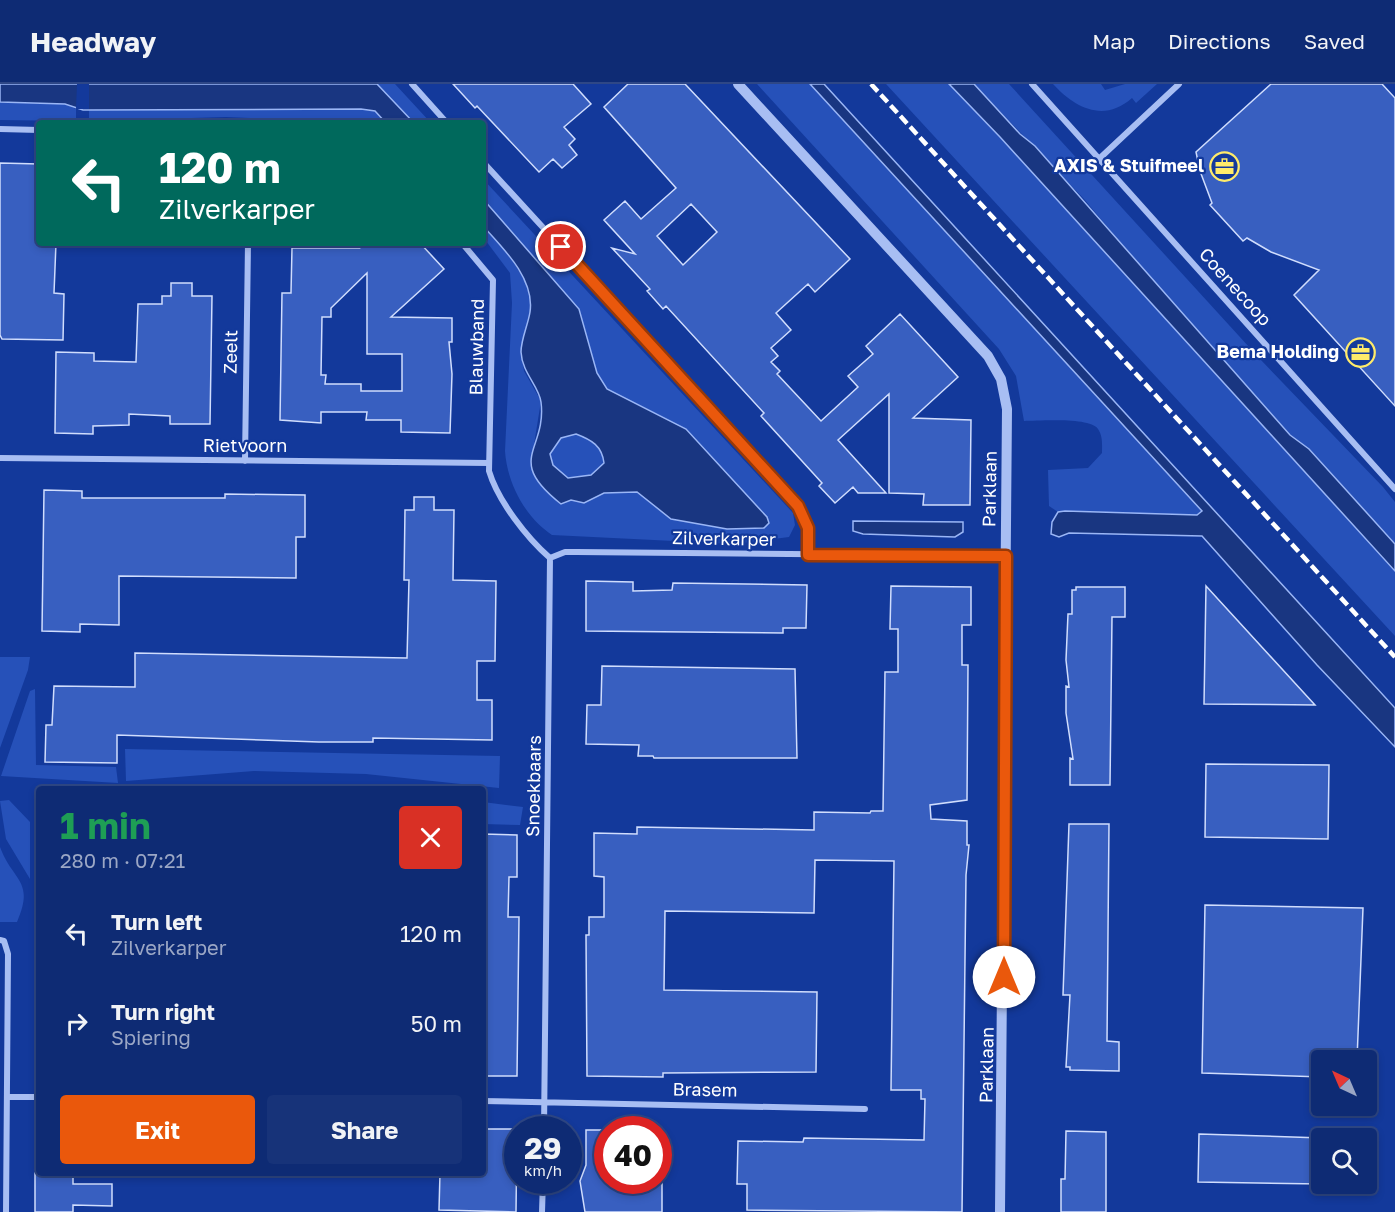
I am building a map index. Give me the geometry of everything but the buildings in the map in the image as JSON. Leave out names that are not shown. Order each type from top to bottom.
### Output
[{"type":"street","points":[[412,84],[444,120]]},
{"type":"street","name":"Parklaan","points":[[738,84],[988,356],[1001,379],[1007,409],[1000,1212]]},
{"type":"street","name":"Coenecoop","points":[[1032,84],[1395,489]]},
{"type":"street","points":[[1100,158],[1179,84]]},
{"type":"street","points":[[0,129],[36,130]]},
{"type":"street","points":[[486,165],[798,506],[808,528],[808,555]]},
{"type":"street","name":"Zeelt","points":[[245,461],[248,246]]},
{"type":"street","name":"Blauwband","points":[[465,246],[493,280],[489,463]]},
{"type":"street","name":"Rietvoorn","points":[[0,458],[489,463]]},
{"type":"street","points":[[489,463],[489,471],[495,487],[531,542],[550,558]]},
{"type":"street","name":"Zilverkarper","points":[[550,558],[565,552],[1006,556]]},
{"type":"street","name":"Snoekbaars","points":[[545,1116],[550,558]]},
{"type":"street","points":[[0,940],[4,941],[8,954],[6,1212]]},
{"type":"street","points":[[6,1097],[36,1097]]},
{"type":"street","name":"Brasem","points":[[486,1101],[865,1109]]},
{"type":"street","points":[[542,1212],[543,1194]]},
{"type":"shaded area","points":[[0,84],[377,84],[411,120],[383,120],[375,111],[361,109],[83,110],[65,104],[0,102]]},
{"type":"shaded area","points":[[377,84],[395,84],[428,120],[411,120]]},
{"type":"shaded area","points":[[757,84],[810,84],[1202,511],[1197,515],[1058,512],[1049,506],[1048,470],[1088,468],[1102,453],[1098,429],[1093,425],[1075,421],[1024,421],[1016,376],[999,349]]},
{"type":"shaded area","points":[[810,84],[824,84],[1395,708],[1395,747],[1317,665],[1202,536],[1069,533],[1059,537],[1051,534],[1052,522],[1058,512],[1197,515],[1202,511]]},
{"type":"shaded area","points":[[886,84],[949,84],[1000,137],[1395,571],[1395,636]]},
{"type":"shaded area","points":[[949,84],[974,84],[1020,134],[1035,146],[1290,435],[1309,449],[1395,544],[1395,571],[1000,137]]},
{"type":"shaded area","points":[[974,84],[1009,84],[1260,359],[1383,487],[1395,502],[1395,544],[1309,449],[1290,435],[1151,279],[1084,199]]},
{"type":"shaded area","points":[[1053,84],[1101,84],[1105,90],[1125,84],[1157,84],[1136,103],[1132,98],[1121,106],[1100,111],[1080,106]]},
{"type":"shaded area","points":[[0,102],[65,104],[76,109],[76,120],[0,120]]},
{"type":"shaded area","points":[[89,109],[361,109],[375,111],[383,120],[226,117],[89,120]]},
{"type":"shaded area","points":[[486,182],[793,513],[795,525],[789,537],[735,544],[552,535],[542,528],[519,498],[506,463],[512,303],[510,273],[486,241],[486,229],[510,256],[527,285],[531,309],[521,351],[524,371],[541,401],[531,463],[571,500],[584,503],[604,493],[637,492],[671,519],[727,529],[764,528],[686,429],[607,389],[597,373],[579,309],[486,202]]},
{"type":"shaded area","points":[[486,202],[579,309],[597,373],[607,389],[686,429],[767,517],[769,523],[764,528],[727,529],[671,519],[637,492],[604,493],[584,503],[571,500],[561,504],[544,489],[531,465],[541,419],[540,396],[524,366],[521,352],[530,312],[528,288],[516,265],[486,229]],"holes":[[[576,434],[591,441],[601,452],[604,463],[591,475],[568,478],[553,465],[550,454],[561,438]]]},
{"type":"shaded area","points":[[576,434],[595,444],[601,452],[604,463],[591,475],[568,478],[552,465],[550,454],[561,438]]},
{"type":"shaded area","points":[[853,521],[963,522],[963,532],[955,537],[863,534],[853,531]]},
{"type":"shaded area","points":[[0,657],[30,657],[28,670],[0,748]]},
{"type":"shaded area","points":[[35,689],[36,765],[116,767],[118,783],[1,776],[30,691]]},
{"type":"shaded area","points":[[125,749],[500,756],[499,788],[366,774],[254,771],[126,781]]},
{"type":"shaded area","points":[[9,800],[30,822],[30,879],[6,839],[0,801]]},
{"type":"shaded area","points":[[486,802],[523,807],[520,825],[486,824]]},
{"type":"shaded area","points":[[0,847],[23,889],[22,908],[17,922],[0,922]]},
{"type":"pier","points":[[77,84],[89,84],[89,109],[76,109]]},
{"type":"railway","points":[[871,84],[1395,657]]},
{"type":"place","name":"AXIS & Stuifmeel","points":[[1225,166]]},
{"type":"place","name":"Bema Holding","points":[[1360,352]]},
{"type":"route","points":[[561,247],[798,506],[805,516],[808,528],[808,555],[1006,556],[1004,977]]}]
